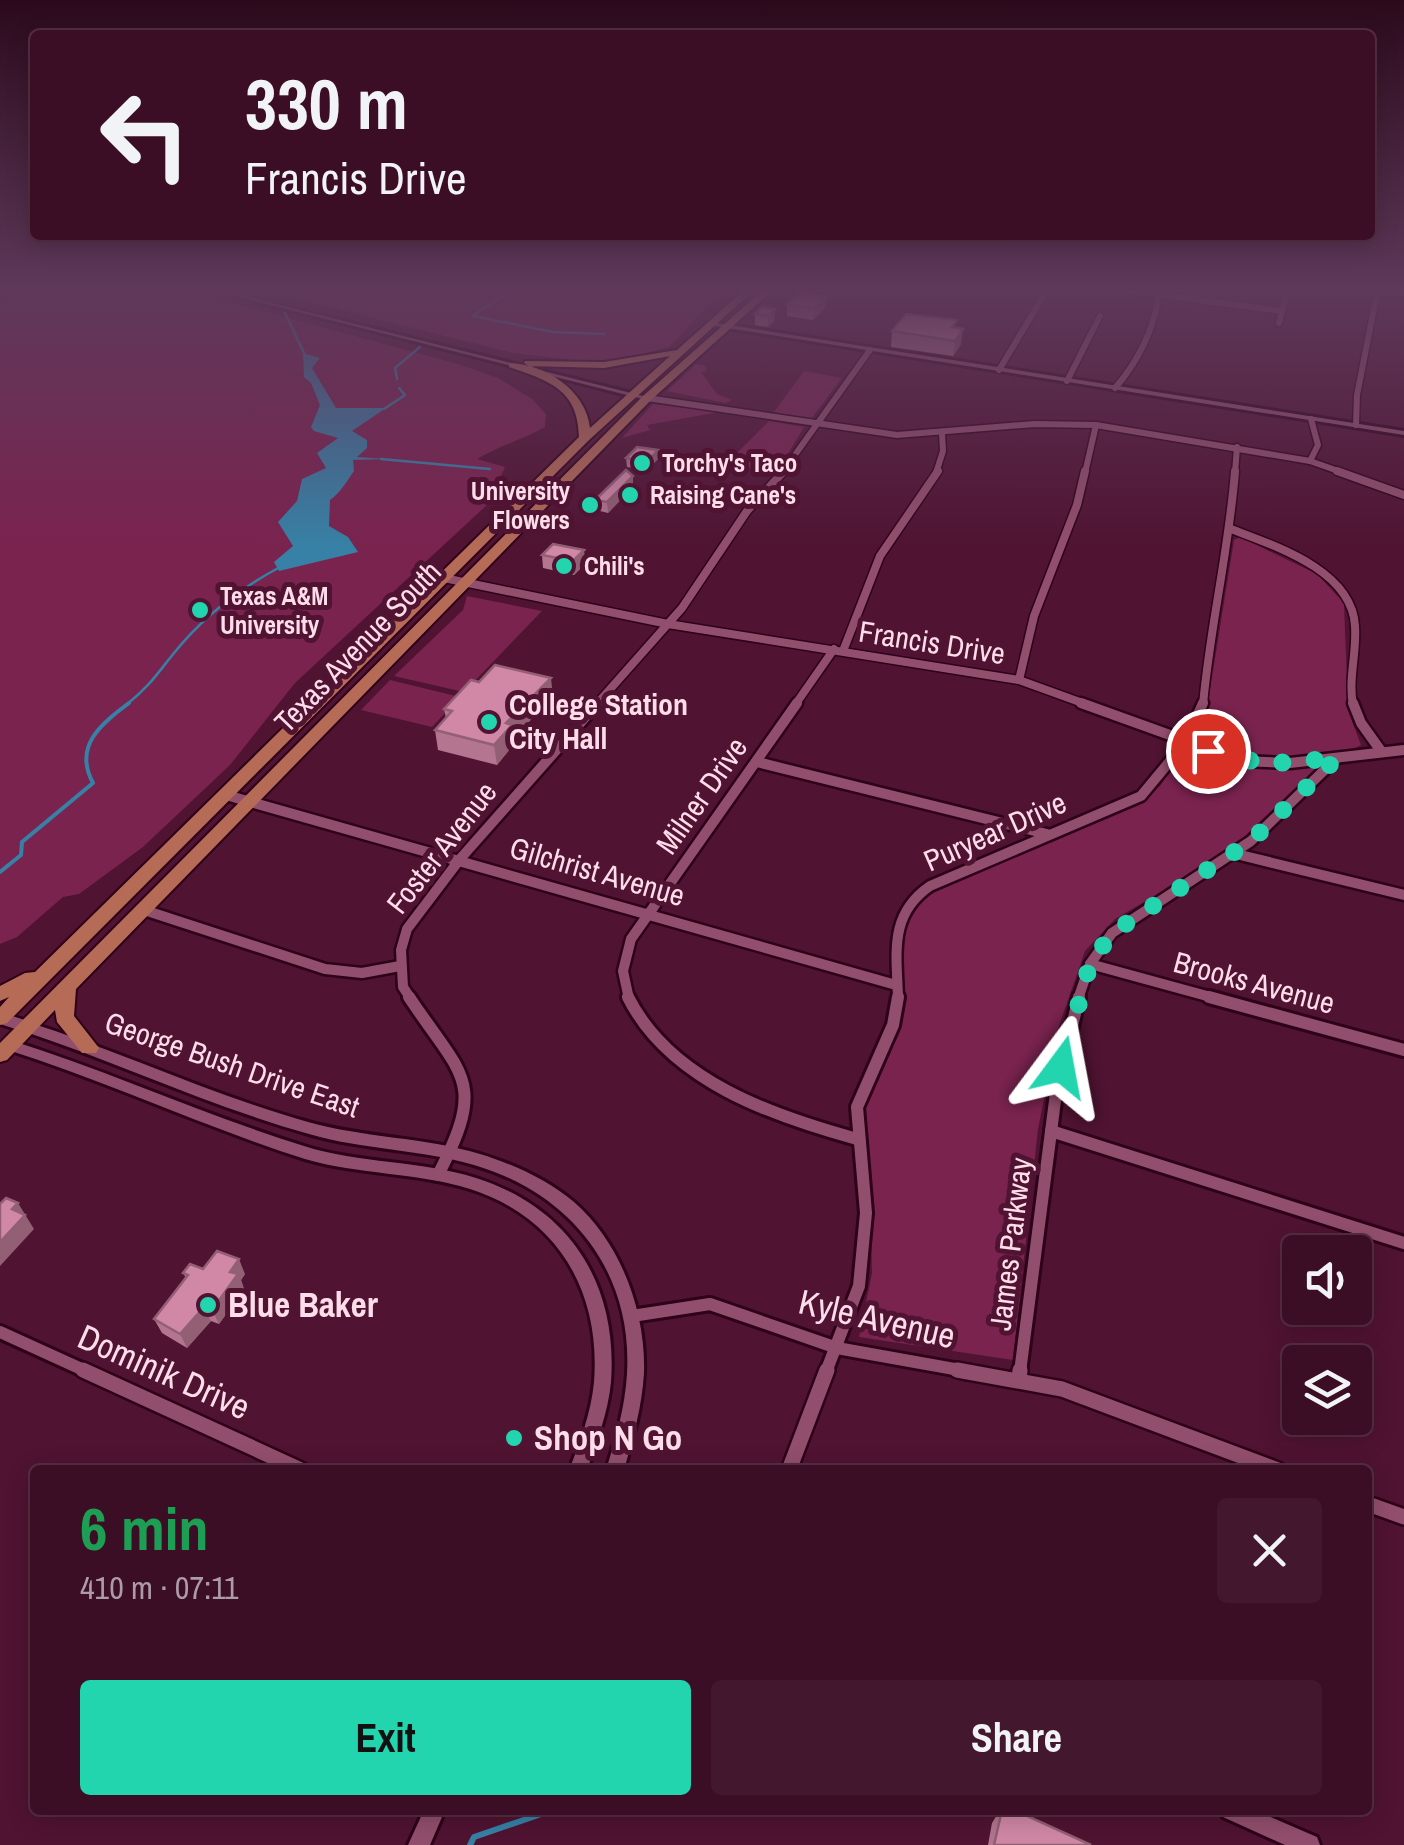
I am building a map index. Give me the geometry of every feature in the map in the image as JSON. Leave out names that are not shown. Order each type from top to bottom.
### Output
[{"type":"main road","points":[[543,376],[571,394],[584,412],[585,438]]},
{"type":"main road","name":"Texas Avenue South","points":[[3,1048],[68,987],[553,493],[657,376]]},
{"type":"main road","name":"Texas Avenue South","points":[[0,1018],[585,438],[664,376]]},
{"type":"main road","points":[[534,488],[553,493]]},
{"type":"main road","points":[[0,994],[53,964]]},
{"type":"main road","points":[[68,987],[64,1017],[89,1048]]},
{"type":"main road","name":"George Bush Drive East","points":[[0,1018],[28,1027]]},
{"type":"street","points":[[562,376],[642,394],[880,434],[942,434],[1035,424],[1096,426],[1310,461],[1404,495]]},
{"type":"street","points":[[579,376],[642,394]]},
{"type":"street","name":"Foster Avenue","points":[[400,966],[407,929],[460,858],[668,624],[850,376]]},
{"type":"street","points":[[1040,376],[1404,433]]},
{"type":"street","points":[[1067,380],[1069,376]]},
{"type":"street","points":[[1115,388],[1126,376]]},
{"type":"street","points":[[1356,426],[1360,376]]},
{"type":"street","points":[[1310,461],[1318,445],[1311,419]]},
{"type":"street","points":[[1018,680],[1034,616],[1077,505],[1096,426]]},
{"type":"street","name":"Milner Drive","points":[[857,1139],[788,1119],[721,1090],[658,1036],[628,999],[623,977],[631,939],[838,650],[878,559],[928,490],[942,448],[942,434]]},
{"type":"street","name":"Puryear Drive","points":[[791,1465],[858,1286],[866,1213],[857,1107],[893,1025],[898,1002],[901,916],[914,898],[960,872],[1141,796],[1162,776],[1202,710],[1209,633],[1232,529],[1237,448]]},
{"type":"street","points":[[1232,529],[1306,564],[1348,598],[1355,623],[1350,687],[1353,706],[1381,751]]},
{"type":"street","name":"Francis Drive","points":[[444,578],[668,624],[1018,680],[1253,763],[1404,750]]},
{"type":"street","name":"James Parkway","points":[[1019,1380],[1068,1031],[1090,964],[1112,933],[1251,841],[1337,758]]},
{"type":"street","points":[[757,762],[1049,835]]},
{"type":"street","name":"Gilchrist Avenue","points":[[226,795],[460,858],[896,985]]},
{"type":"street","points":[[1232,854],[1404,895]]},
{"type":"street","points":[[144,910],[326,969],[362,973],[400,966],[403,987],[413,1006],[464,1081],[468,1095],[468,1112],[438,1175]]},
{"type":"street","name":"Brooks Avenue","points":[[1090,964],[1404,1050]]},
{"type":"street","name":"George Bush Drive East","points":[[28,1027],[308,1128],[449,1154],[505,1169],[564,1202],[613,1262],[632,1316],[637,1382],[631,1422],[616,1465]]},
{"type":"street","name":"George Bush Drive East","points":[[3,1048],[309,1154],[438,1175],[504,1195],[534,1214],[574,1256],[590,1285],[603,1330],[604,1390],[580,1465]]},
{"type":"street","points":[[1051,1131],[1404,1243]]},
{"type":"street","name":"Kyle Avenue","points":[[632,1316],[710,1304],[837,1348],[1062,1389],[1265,1465]]},
{"type":"street","name":"Dominik Drive","points":[[0,1332],[290,1465]]},
{"type":"street","points":[[1372,1505],[1404,1517]]},
{"type":"street","points":[[419,1845],[433,1815]]},
{"type":"street","points":[[1241,1815],[1310,1845]]},
{"type":"shaded area","name":"Texas A&M University","points":[[0,376],[493,376],[532,399],[546,414],[545,427],[477,459],[505,467],[489,503],[295,683],[230,765],[143,847],[79,894],[63,897],[17,937],[0,944]]},
{"type":"shaded area","points":[[683,376],[704,376],[717,394],[732,400],[725,403],[667,391]]},
{"type":"shaded area","points":[[800,376],[842,378],[811,419],[774,412]]},
{"type":"shaded area","points":[[653,404],[719,412],[647,425],[650,430],[622,438]]},
{"type":"shaded area","points":[[769,421],[804,427],[783,462],[748,468],[729,461]]},
{"type":"shaded area","points":[[1240,537],[1317,574],[1344,603],[1348,710],[1361,745],[1322,764],[1227,853],[1115,919],[1085,951],[1058,1029],[1038,1129],[1013,1360],[859,1337],[872,1273],[870,1204],[861,1146],[864,1107],[901,997],[904,920],[919,893],[1141,801],[1160,786],[1206,715],[1234,540]]},
{"type":"shaded area","points":[[467,596],[542,611],[464,692],[394,676],[463,610]]},
{"type":"shaded area","points":[[390,680],[460,697],[432,727],[361,710]]},
{"type":"water","points":[[317,376],[336,408],[386,408],[352,431],[367,440],[367,448],[357,457],[386,459],[353,460],[354,471],[330,500],[329,526],[348,537],[358,552],[279,571],[274,562],[293,546],[278,522],[297,501],[302,479],[326,468],[317,453],[338,438],[311,427],[320,405],[311,383],[304,377]]},
{"type":"building","points":[[637,447],[658,450],[647,462],[626,458]]},
{"type":"building","points":[[626,470],[633,476],[607,502],[595,500]]},
{"type":"building","points":[[553,544],[584,550],[573,561],[542,555]]},
{"type":"building","points":[[495,665],[551,678],[506,723],[512,725],[494,745],[435,730],[452,711],[444,709],[471,680],[479,682]]},
{"type":"building","points":[[6,1198],[18,1203],[12,1209],[25,1215],[0,1242],[0,1204]]},
{"type":"building","points":[[217,1251],[239,1259],[230,1272],[238,1274],[212,1310],[204,1307],[180,1334],[154,1319],[188,1275],[183,1273],[190,1264],[203,1269]]},
{"type":"building","points":[[1001,1815],[1025,1815],[1091,1845],[994,1845]]},
{"type":"waterway","points":[[384,409],[405,395],[399,388]]},
{"type":"waterway","points":[[381,459],[490,469]]},
{"type":"waterway","points":[[126,705],[210,616],[280,567]]},
{"type":"waterway","points":[[0,872],[21,855],[22,842],[93,783],[86,758],[88,747],[100,728],[129,703]]},
{"type":"waterway","points":[[470,1845],[474,1837],[538,1815]]},
{"type":"place","name":"Torchy's Taco","points":[[642,463]]},
{"type":"place","name":"Raising Cane's","points":[[630,495]]},
{"type":"place","name":"University Flowers","points":[[590,505]]},
{"type":"place","name":"Chili's","points":[[564,566]]},
{"type":"place","name":"Texas A&M University","points":[[200,610]]},
{"type":"place","name":"College Station City Hall","points":[[489,722]]},
{"type":"place","name":"Blue Baker","points":[[208,1305]]},
{"type":"place","name":"Shop N Go","points":[[514,1438]]},
{"type":"route","points":[[1061,1067],[1068,1031],[1090,964],[1100,946],[1112,933],[1251,841],[1337,758],[1266,764],[1208,751]]}]
